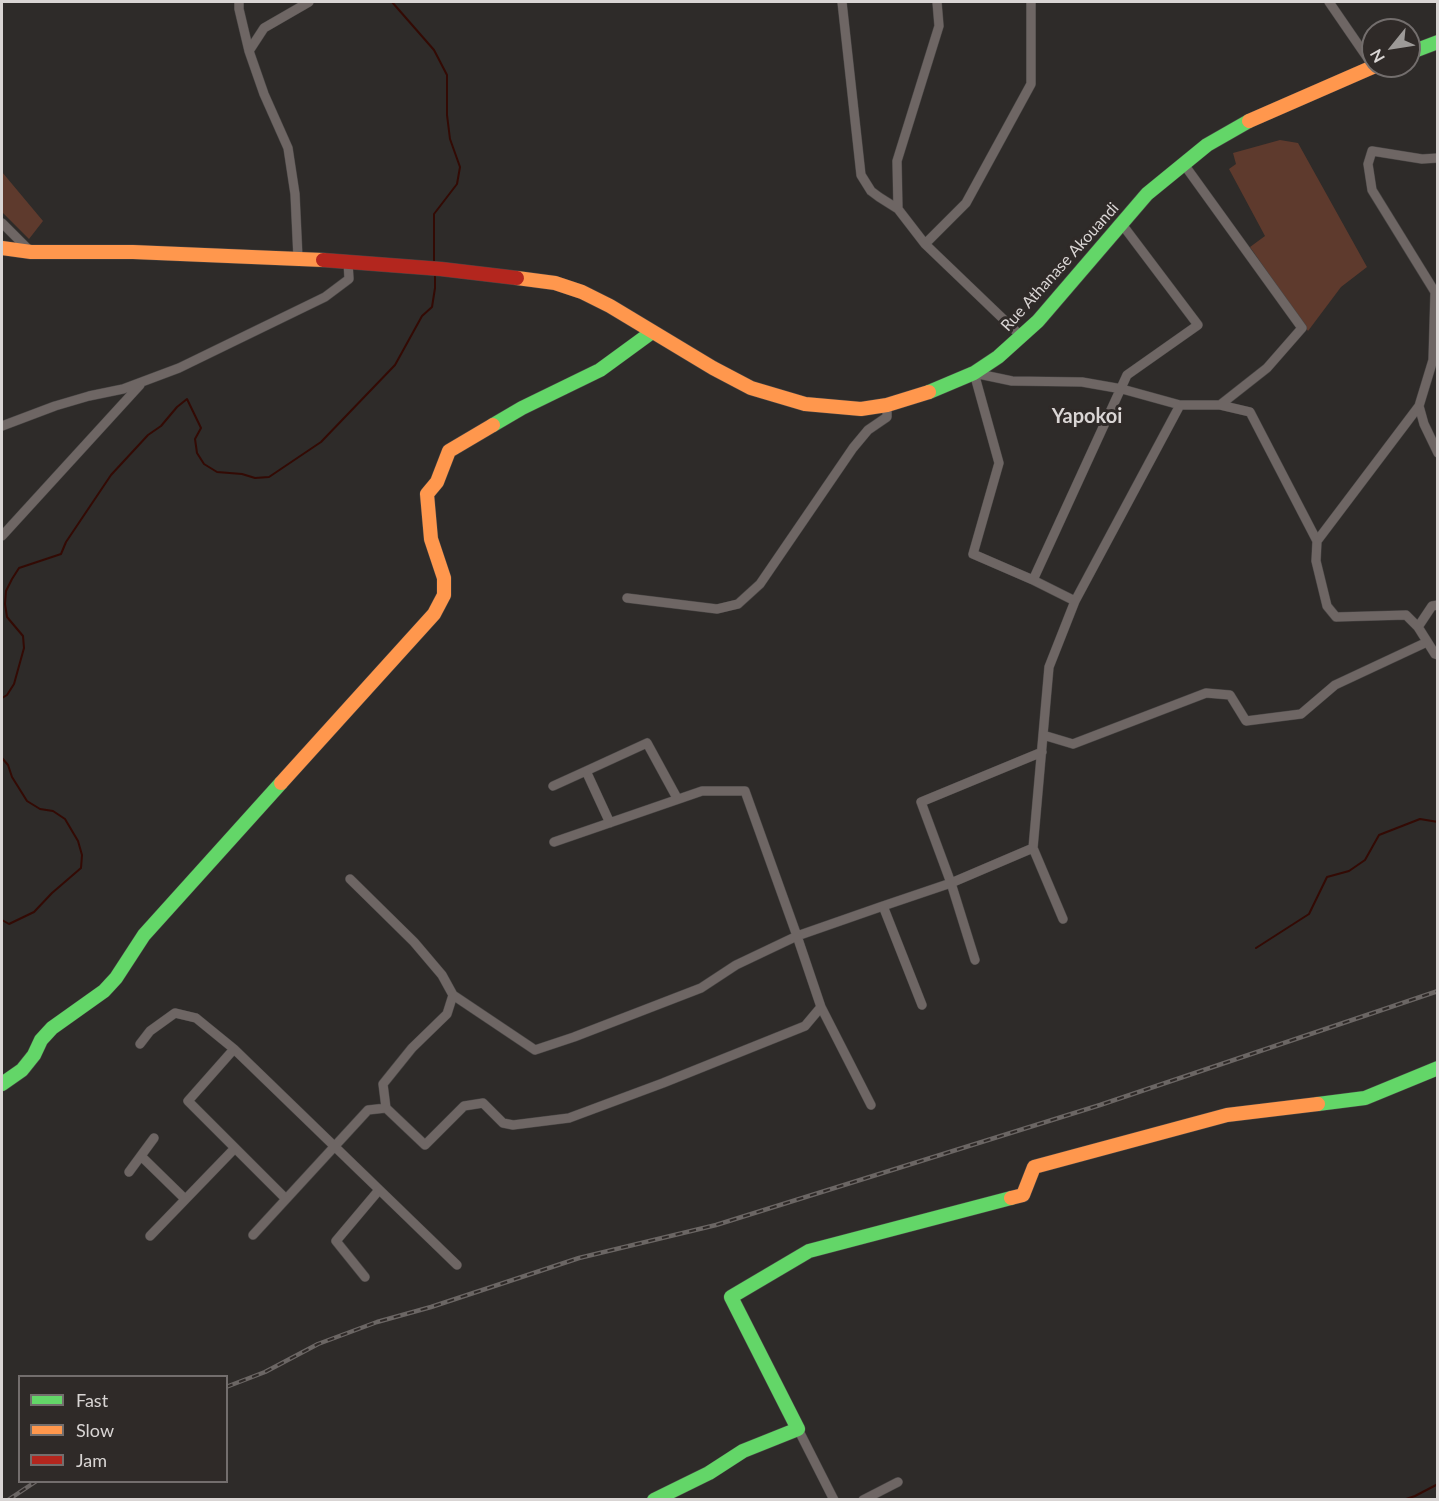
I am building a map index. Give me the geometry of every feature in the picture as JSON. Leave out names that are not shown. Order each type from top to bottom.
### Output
[{"type":"street","points":[[239,2],[249,51],[264,94],[288,148],[295,194],[298,258]]},
{"type":"street","points":[[249,51],[264,28],[309,2]]},
{"type":"street","points":[[842,2],[861,175],[871,191],[898,208],[925,244],[1022,337]]},
{"type":"street","points":[[898,208],[897,161],[939,26],[937,2]]},
{"type":"street","points":[[925,244],[966,203],[1031,84],[1031,2]]},
{"type":"street","points":[[1329,2],[1361,48]]},
{"type":"street","points":[[1421,48],[1437,42]]},
{"type":"street","name":"Rue Athanase Akouandi","points":[[2,248],[31,252],[134,252],[298,258],[441,269],[555,283],[582,292],[751,388],[782,398],[833,408],[861,409],[887,405],[940,389],[974,373],[998,357],[1038,321],[1147,194],[1183,163],[1245,122],[1361,72]]},
{"type":"street","points":[[1317,541],[1419,406],[1433,360],[1434,292],[1372,190],[1368,164],[1372,151],[1422,159],[1437,158]]},
{"type":"street","points":[[1183,163],[1302,328],[1267,368],[1220,405]]},
{"type":"street","points":[[2,223],[31,252]]},
{"type":"street","points":[[1034,580],[1127,375],[1198,325],[1121,223]]},
{"type":"street","points":[[2,426],[63,404],[142,383],[179,368],[325,297],[349,279],[348,262]]},
{"type":"street","points":[[2,1084],[22,1070],[34,1055],[41,1040],[52,1028],[104,991],[116,978],[144,935],[434,614],[444,595],[444,578],[431,539],[427,494],[437,482],[449,451],[522,408],[600,370],[652,332]]},
{"type":"street","points":[[1075,601],[1034,580],[973,554],[999,463],[974,373],[1012,381],[1082,382],[1122,389],[1180,405],[1220,405],[1250,412],[1317,541],[1316,561],[1327,606],[1336,617],[1406,615],[1418,627],[1437,655]]},
{"type":"street","points":[[2,536],[142,383]]},
{"type":"street","points":[[627,598],[717,609],[738,604],[760,584],[853,448],[868,430],[887,417],[887,405]]},
{"type":"street","points":[[1063,919],[1033,848],[1049,667],[1075,601],[1180,405]]},
{"type":"street","points":[[1419,406],[1437,453]]},
{"type":"street","points":[[1418,627],[1432,606],[1437,605]]},
{"type":"street","points":[[1043,735],[1073,744],[1206,693],[1230,695],[1246,721],[1301,714],[1335,685],[1427,642]]},
{"type":"street","points":[[553,786],[647,743],[677,798]]},
{"type":"street","points":[[975,960],[951,883],[921,802],[1042,752]]},
{"type":"street","points":[[586,771],[610,823]]},
{"type":"street","points":[[554,842],[702,791],[745,791],[821,1007],[871,1105]]},
{"type":"street","points":[[350,879],[414,942],[442,975],[453,995],[535,1050],[701,987],[736,965],[797,936],[951,883],[1033,848]]},
{"type":"street","points":[[883,906],[922,1005]]},
{"type":"street","points":[[453,995],[447,1014],[412,1048],[383,1084],[387,1108],[425,1144],[464,1106],[483,1103],[503,1123],[513,1125],[569,1118],[805,1026],[821,1007]]},
{"type":"street","points":[[140,1044],[150,1031],[175,1013],[196,1018],[234,1049],[457,1265]]},
{"type":"street","points":[[234,1049],[188,1101],[286,1199]]},
{"type":"street","points":[[834,1500],[731,1297],[809,1251],[1023,1195],[1034,1167],[1227,1115],[1365,1098],[1437,1068]]},
{"type":"street","points":[[253,1235],[368,1110],[387,1108]]},
{"type":"street","points":[[129,1172],[154,1138]]},
{"type":"street","points":[[150,1236],[235,1148]]},
{"type":"street","points":[[141,1156],[185,1199]]},
{"type":"street","points":[[365,1277],[336,1241],[379,1190]]},
{"type":"street","points":[[654,1500],[709,1473],[743,1451],[798,1430]]},
{"type":"street","points":[[863,1500],[898,1482]]},
{"type":"shaded area","points":[[1280,140],[1298,143],[1367,267],[1341,287],[1308,331],[1250,247],[1265,236],[1229,169],[1236,164],[1233,153]]},
{"type":"shaded area","points":[[2,172],[43,221],[29,239],[2,212]]},
{"type":"waterway","points":[[392,2],[434,50],[447,75],[447,115],[450,139],[460,167],[457,184],[434,214],[434,262]]},
{"type":"waterway","points":[[2,698],[7,695],[14,684],[24,648],[23,636],[7,617],[6,591],[12,579],[19,568],[61,554],[66,542],[111,475],[148,435],[161,426],[187,399],[201,428],[195,439],[197,453],[204,464],[217,472],[242,474],[255,478],[269,477],[321,442],[395,365],[422,316],[432,307],[435,274]]},
{"type":"waterway","points":[[2,758],[27,801],[40,809],[53,811],[65,819],[78,841],[82,855],[81,868],[34,912],[9,924],[2,920]]},
{"type":"waterway","points":[[1256,948],[1309,914],[1327,877],[1349,871],[1365,860],[1379,835],[1420,819],[1438,822]]},
{"type":"waterway","points":[[1403,1500],[1438,1484]]},
{"type":"railway","points":[[228,1386],[265,1372],[318,1344],[377,1322],[431,1307],[579,1258],[716,1225],[1100,1105],[1438,991]]},
{"type":"railway","points":[[8,1500],[34,1483]]},
{"type":"traffic: fast","points":[[1421,48],[1438,42]]},
{"type":"traffic: fast","points":[[929,392],[974,373],[998,357],[1038,321],[1147,194],[1207,145],[1249,121]]},
{"type":"traffic: fast","points":[[493,425],[522,408],[600,370],[652,332]]},
{"type":"traffic: fast","points":[[2,1084],[22,1070],[34,1055],[41,1040],[52,1028],[104,991],[116,978],[144,935],[281,783]]},
{"type":"traffic: fast","points":[[1318,1104],[1365,1098],[1438,1068]]},
{"type":"traffic: fast","points":[[654,1500],[709,1473],[743,1451],[798,1429],[731,1297],[809,1251],[1011,1198]]},
{"type":"traffic: slow","points":[[1249,121],[1361,72]]},
{"type":"traffic: slow","points":[[2,248],[31,252],[133,252],[323,260]]},
{"type":"traffic: slow","points":[[517,278],[555,283],[582,292],[751,388],[805,404],[861,409],[887,405],[929,392]]},
{"type":"traffic: slow","points":[[281,783],[434,614],[444,595],[444,578],[431,539],[427,494],[437,482],[449,451],[493,425]]},
{"type":"traffic: slow","points":[[1011,1198],[1023,1195],[1034,1167],[1227,1115],[1318,1104]]},
{"type":"traffic: jam","points":[[323,260],[441,269],[517,278]]},
{"type":"district","name":"Yapokoi","points":[[1087,417]]}]
